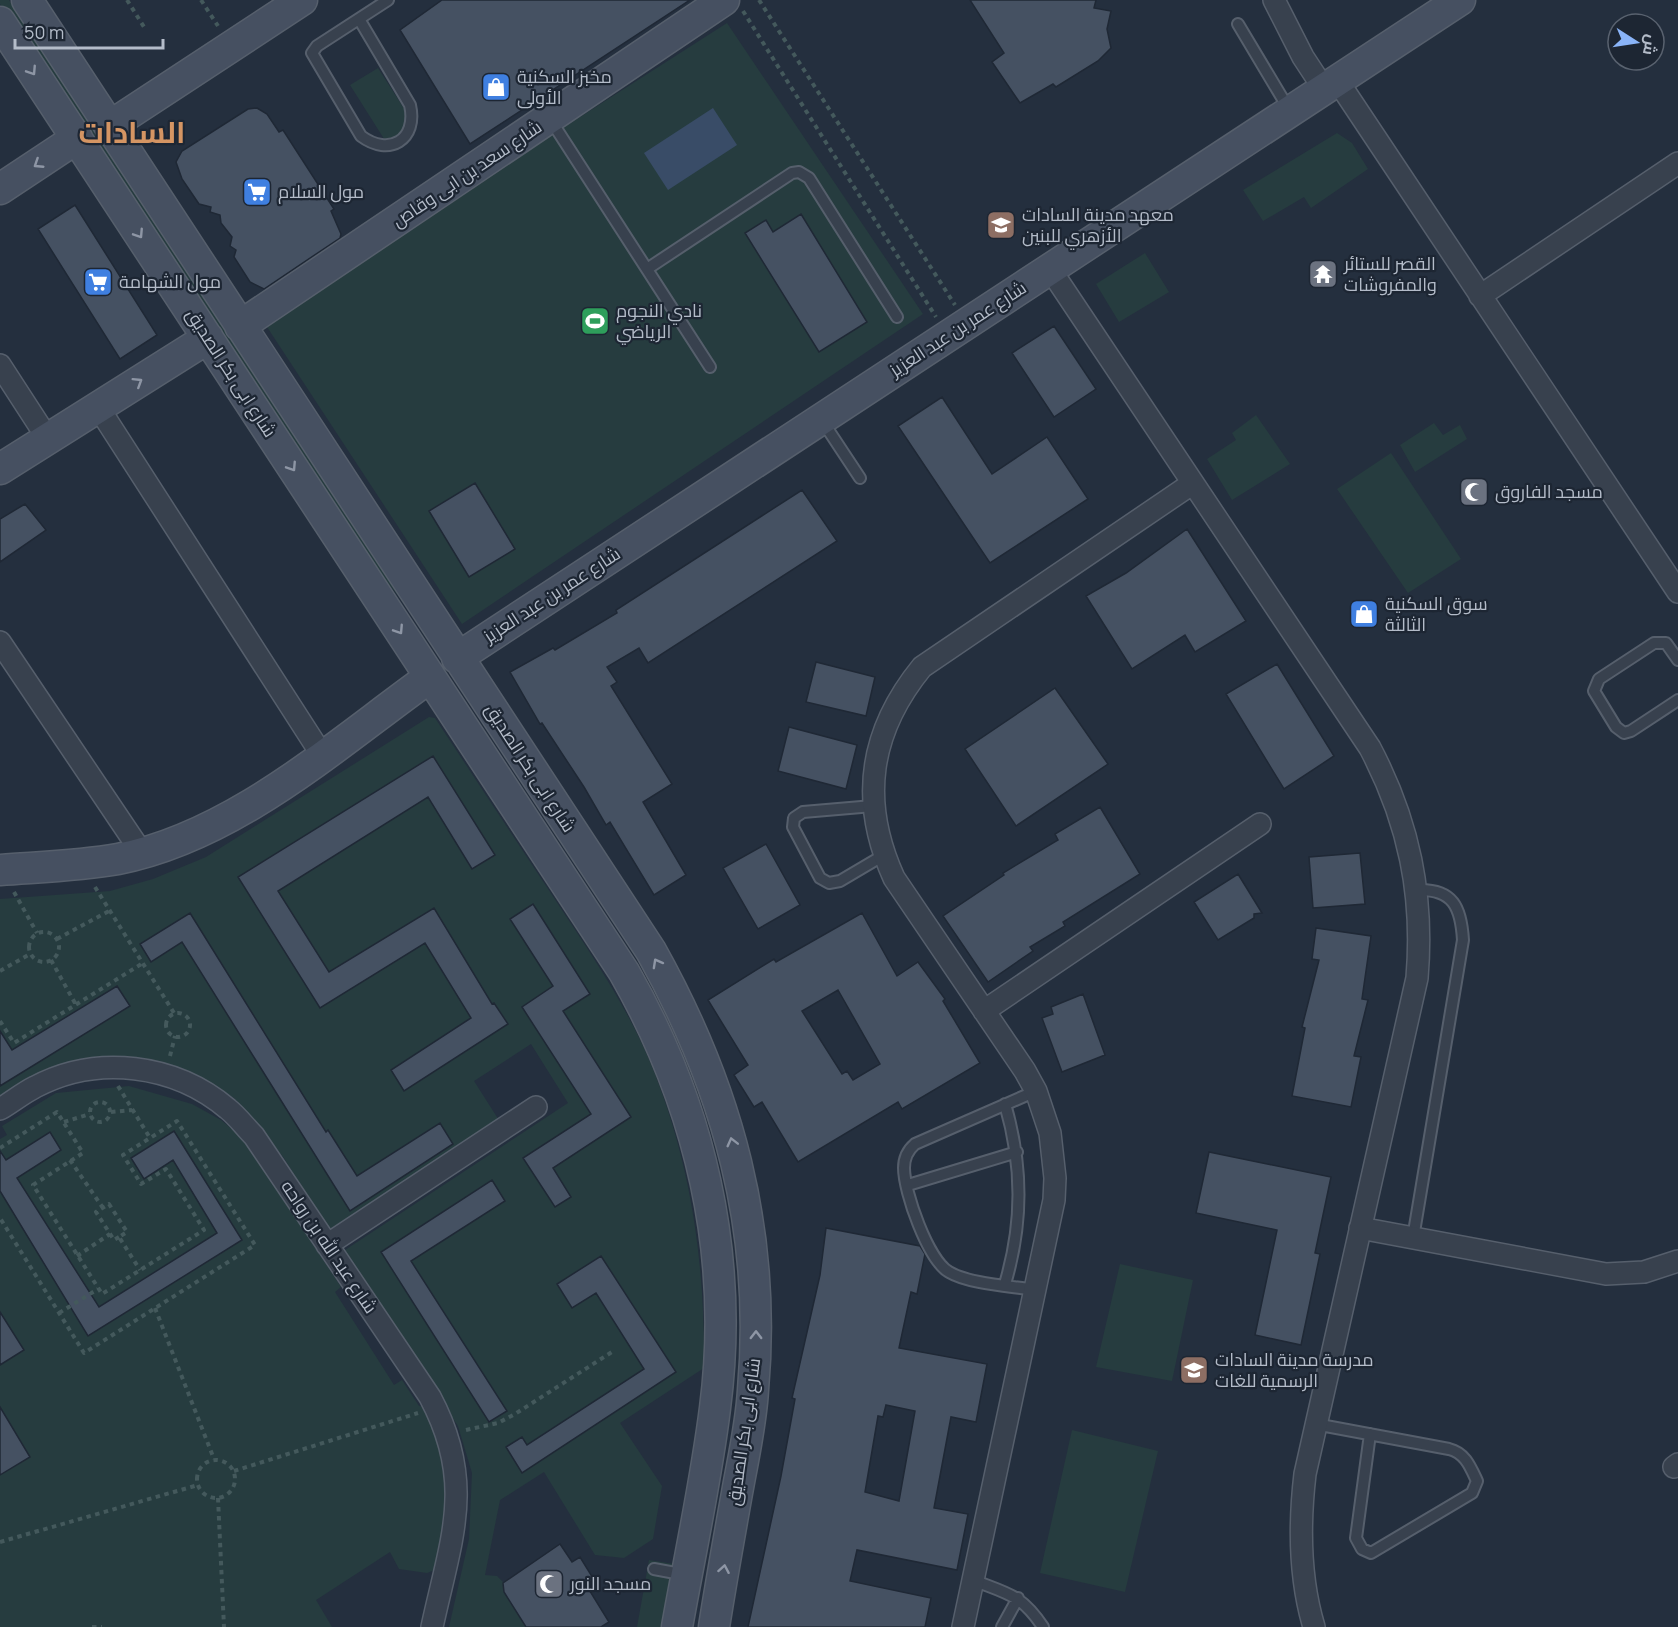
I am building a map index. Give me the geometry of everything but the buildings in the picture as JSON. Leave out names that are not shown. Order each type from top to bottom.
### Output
[{"type":"main road","name":"شارع ابى بكر الصديق","points":[[27,0],[651,951],[676,996],[716,1089],[731,1138],[747,1218],[755,1289],[756,1340],[747,1442],[714,1627]]},
{"type":"main road","points":[[110,126],[302,0]]},
{"type":"main road","name":"شارع عمر بن عبد العزيز","points":[[457,658],[1460,0]]},
{"type":"main road","name":"شارع سعد بن ابى وقاص","points":[[240,326],[550,118],[733,5]]},
{"type":"main road","name":"شارع ابى بكر الصديق","points":[[0,22],[624,972],[663,1046],[687,1109],[709,1194],[719,1271],[721,1345],[710,1437],[677,1627]]},
{"type":"main road","points":[[0,189],[77,138]]},
{"type":"main road","points":[[0,469],[208,338]]},
{"type":"main road","points":[[351,557],[378,537]]},
{"type":"main road","points":[[1,870],[81,864],[142,853],[204,831],[235,815],[430,677]]},
{"type":"main road","points":[[645,1008],[676,996]]},
{"type":"main road","points":[[710,1437],[747,1442]]},
{"type":"street","points":[[1274,0],[1303,57],[1330,85],[1480,296],[1676,584]]},
{"type":"street","points":[[1480,296],[1678,163]]},
{"type":"street","points":[[1050,269],[1370,748],[1400,813],[1413,861],[1418,890],[1420,929],[1417,978],[1305,1474],[1300,1534],[1306,1594],[1314,1627]]},
{"type":"street","points":[[0,365],[48,439]]},
{"type":"street","points":[[98,407],[322,755]]},
{"type":"street","points":[[963,1627],[1054,1200],[1055,1178],[1050,1133],[1036,1091],[894,878],[884,855],[873,806],[873,780],[883,731],[906,686],[922,667],[1193,483]]},
{"type":"street","points":[[0,642],[142,853]]},
{"type":"street","points":[[984,1011],[1260,824]]},
{"type":"street","name":"شارع عبد الله بن رواحه","points":[[0,1109],[35,1087],[58,1077],[107,1068],[126,1068],[166,1075],[199,1089],[229,1110],[254,1136],[435,1407],[447,1432],[457,1472],[457,1515],[432,1627]]},
{"type":"street","points":[[327,1245],[536,1107]]},
{"type":"street","points":[[1360,1228],[1606,1274],[1644,1272],[1678,1261]]},
{"type":"lane","points":[[359,19],[411,105],[413,117],[411,128],[404,138],[394,144],[382,146],[370,143],[361,136],[312,53],[317,46],[388,0]]},
{"type":"lane","points":[[1238,24],[1290,111]]},
{"type":"lane","points":[[550,118],[710,367]]},
{"type":"lane","points":[[647,269],[792,173],[799,172],[809,178],[897,317]]},
{"type":"lane","points":[[821,419],[860,478]]},
{"type":"lane","points":[[1678,659],[1666,643],[1654,643],[1599,680],[1594,691],[1616,728],[1624,733],[1631,731],[1678,700]]},
{"type":"lane","points":[[873,806],[803,812],[794,818],[793,827],[820,878],[829,883],[840,881],[884,855]]},
{"type":"lane","points":[[1413,1238],[1463,940],[1459,915],[1448,895],[1435,890],[1418,890]]},
{"type":"lane","points":[[1035,1290],[956,1276],[939,1265],[920,1228],[904,1162],[915,1144],[1036,1091]]},
{"type":"lane","points":[[1005,1104],[1017,1152],[1020,1204],[1017,1231],[1005,1284]]},
{"type":"lane","points":[[908,1185],[1017,1152]]},
{"type":"lane","points":[[1315,1424],[1370,1434],[1455,1450],[1466,1459],[1477,1480],[1472,1493],[1371,1553],[1362,1549],[1356,1538],[1370,1434]]},
{"type":"lane","points":[[654,1569],[686,1575]]},
{"type":"lane","points":[[973,1580],[1018,1598],[1032,1610],[1043,1627]]},
{"type":"lane","points":[[1002,1627],[1018,1598]]},
{"type":"path","points":[[127,0],[144,27]]},
{"type":"path","points":[[201,0],[232,46]]},
{"type":"path","points":[[759,0],[957,330]]},
{"type":"path","points":[[733,5],[957,330]]},
{"type":"path","points":[[81,864],[174,1013],[186,1015],[190,1021],[188,1032],[182,1036],[174,1036],[167,1029],[167,1021],[174,1013]]},
{"type":"path","points":[[1,870],[37,933]]},
{"type":"path","points":[[57,939],[109,911]]},
{"type":"path","points":[[37,933],[50,933],[57,939],[59,948],[51,960],[42,962],[30,954],[30,940],[37,933]]},
{"type":"path","points":[[0,971],[30,954]]},
{"type":"path","points":[[51,960],[76,1005]]},
{"type":"path","points":[[0,1021],[14,1043],[143,963]]},
{"type":"path","points":[[107,1068],[150,1138]]},
{"type":"path","points":[[99,1101],[106,1103],[111,1112],[109,1118],[100,1122],[94,1120],[90,1114],[93,1105],[99,1101]]},
{"type":"path","points":[[111,1112],[132,1110]]},
{"type":"path","points":[[0,1148],[57,1112],[64,1122],[83,1153],[33,1185],[102,1294],[204,1230],[166,1169],[141,1184],[123,1155],[177,1121],[255,1245],[84,1353],[0,1218]]},
{"type":"path","points":[[64,1122],[90,1114]]},
{"type":"path","points":[[70,1160],[103,1208]]},
{"type":"path","points":[[109,1204],[127,1232],[114,1240],[96,1212],[103,1208],[109,1204]]},
{"type":"path","points":[[77,1256],[110,1234]]},
{"type":"path","points":[[119,1237],[140,1270]]},
{"type":"path","points":[[59,1313],[98,1289]]},
{"type":"path","points":[[155,1308],[214,1459]]},
{"type":"path","points":[[447,1432],[480,1428],[507,1419],[615,1350]]},
{"type":"path","points":[[234,1471],[435,1407]]},
{"type":"path","points":[[214,1459],[224,1461],[234,1471],[233,1488],[218,1498],[208,1496],[198,1485],[200,1468],[214,1459]]},
{"type":"path","points":[[0,1542],[198,1485]]},
{"type":"path","points":[[218,1498],[224,1627]]},
{"type":"path","points":[[92,1627],[92,1625],[102,1627]]},
{"type":"green space","points":[[0,0],[9,0],[405,604],[360,549],[0,4]]},
{"type":"green space","name":"نادي النجوم الرياضي","points":[[727,23],[923,314],[462,624],[267,327],[566,126]]},
{"type":"green space","points":[[378,68],[414,124],[386,142],[350,85]]},
{"type":"green space","points":[[1337,133],[1352,143],[1368,169],[1311,208],[1304,197],[1263,221],[1243,190]]},
{"type":"green space","points":[[1145,253],[1169,292],[1119,322],[1096,284]]},
{"type":"green space","points":[[1256,415],[1290,464],[1232,500],[1207,459],[1236,440],[1232,433]]},
{"type":"green space","points":[[1434,423],[1443,435],[1460,425],[1467,439],[1415,472],[1400,445]]},
{"type":"green space","points":[[1391,453],[1461,559],[1408,593],[1337,489]]},
{"type":"green space","points":[[429,717],[435,718],[571,924],[611,986],[635,1030],[668,1110],[687,1182],[699,1255],[704,1368],[620,1423],[662,1486],[653,1539],[624,1558],[595,1555],[544,1472],[500,1500],[485,1575],[497,1576],[504,1583],[504,1592],[526,1627],[449,1627],[469,1539],[472,1473],[458,1426],[342,1252],[568,1103],[531,1044],[474,1081],[502,1125],[332,1238],[284,1158],[234,1098],[185,1072],[26,1080],[0,1096],[0,899],[110,891],[153,879],[206,857]]},
{"type":"green space","points":[[129,1086],[192,1104],[221,1120],[245,1140],[341,1287],[335,1292],[394,1385],[402,1380],[419,1406],[435,1407],[448,1475],[442,1567],[427,1573],[399,1569],[390,1552],[316,1600],[332,1627],[0,1627],[0,1139],[7,1135],[2,1126],[56,1093]]},
{"type":"green space","points":[[1120,1264],[1193,1280],[1172,1381],[1096,1367]]},
{"type":"green space","points":[[1072,1430],[1158,1451],[1125,1592],[1040,1573]]},
{"type":"green space","points":[[649,1560],[674,1564],[662,1627],[637,1627]]},
{"type":"water","points":[[713,108],[737,145],[668,190],[644,153]]},
{"type":"place","name":"مخبز السكنية الأولى","points":[[496,87]]},
{"type":"place","name":"مول السلام","points":[[257,192]]},
{"type":"place","name":"معهد مدينة السادات الأزهري للبنين","points":[[1001,225]]},
{"type":"place","name":"القصر للستائر والمفروشات","points":[[1323,274]]},
{"type":"place","name":"مول الشهامة","points":[[98,282]]},
{"type":"place","name":"نادي النجوم الرياضي","points":[[595,321]]},
{"type":"place","name":"مسجد الفاروق","points":[[1474,492]]},
{"type":"place","name":"سوق السكنية الثالثة","points":[[1364,614]]},
{"type":"place","name":"مدرسة مدينة السادات الرسمية للغات","points":[[1194,1370]]},
{"type":"place","name":"مسجد النور","points":[[549,1584]]},
{"type":"district","name":"السادات","points":[[132,133]]}]
